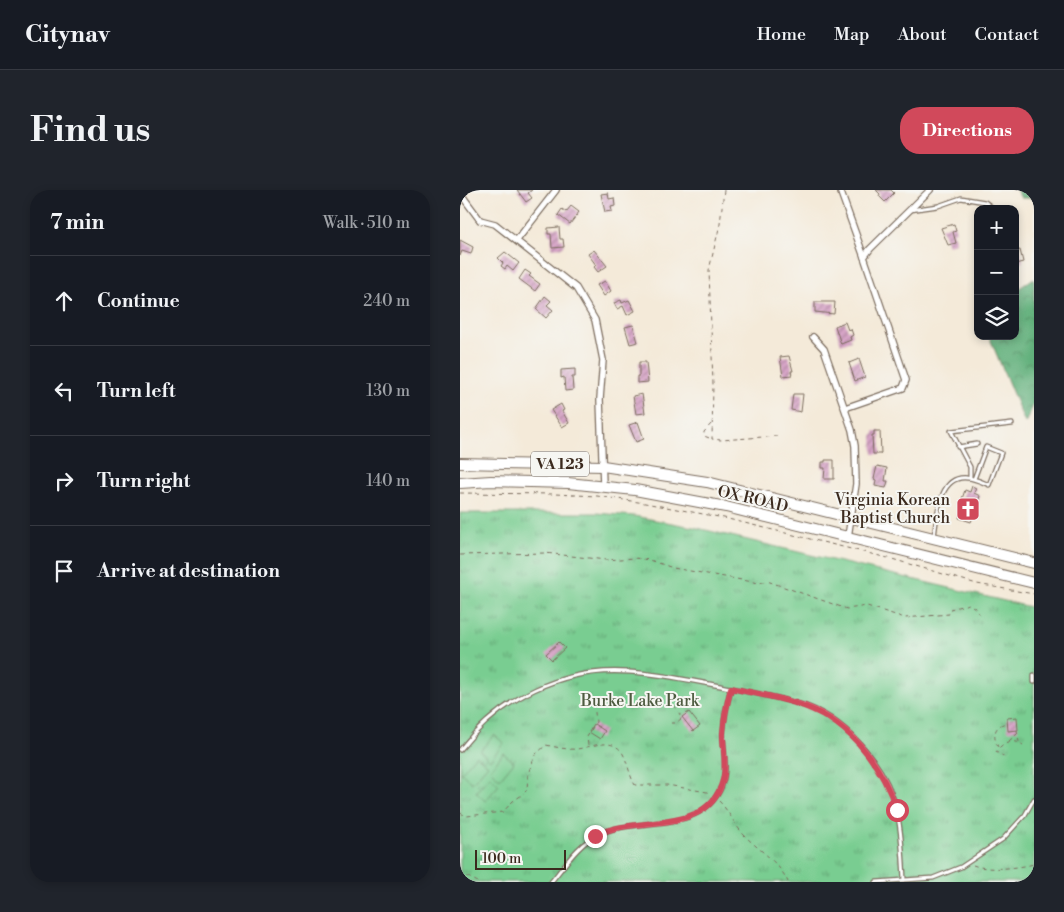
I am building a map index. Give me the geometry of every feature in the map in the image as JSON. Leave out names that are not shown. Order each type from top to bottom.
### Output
[{"type":"highway","name":"OX ROAD","points":[[460,463],[603,466],[707,482],[1034,563]]},
{"type":"highway","name":"OX ROAD","points":[[460,483],[500,482],[603,485],[635,490],[726,507],[1034,583]]},
{"type":"street","points":[[517,240],[556,190]]},
{"type":"street","points":[[840,190],[906,380],[903,388],[845,408]]},
{"type":"street","points":[[864,257],[930,190]]},
{"type":"street","points":[[460,193],[480,220],[495,224],[576,288],[596,320],[603,360],[600,399],[603,485]]},
{"type":"street","points":[[813,337],[824,349],[852,430],[857,459],[856,484],[848,537]]},
{"type":"lane","points":[[910,210],[938,206],[961,198],[986,202],[989,205]]},
{"type":"lane","points":[[972,479],[970,467],[951,431],[1012,424]]},
{"type":"lane","points":[[958,447],[976,444]]},
{"type":"lane","points":[[934,538],[940,503],[949,485],[964,477],[989,485],[1000,453],[986,448],[972,479]]},
{"type":"lane","points":[[460,750],[480,726],[503,707],[528,692],[560,679],[596,672],[650,674],[731,688],[794,702],[811,708],[842,727],[863,747],[882,774],[897,810],[904,880]]},
{"type":"lane","points":[[1034,675],[1034,682]]},
{"type":"lane","points":[[551,882],[579,849],[599,834],[637,824],[680,820],[699,812],[712,802],[720,790],[726,769],[724,723],[731,688]]},
{"type":"lane","points":[[876,882],[933,878],[946,874],[1003,839],[1024,815],[1034,799]]},
{"type":"path","points":[[712,439],[713,384],[709,270],[720,224],[724,190]]},
{"type":"path","points":[[712,424],[704,432],[704,436],[712,439],[776,436]]},
{"type":"path","points":[[460,493],[597,496],[645,503],[724,518],[892,559],[977,584],[1034,594]]},
{"type":"path","points":[[460,555],[545,553],[606,560],[635,558],[650,560],[673,568],[759,583],[766,581],[847,609],[867,606],[905,618],[949,614],[950,609],[969,604],[975,608],[982,618]]},
{"type":"path","points":[[670,723],[676,723],[682,718],[671,700]]},
{"type":"path","points":[[588,746],[587,737],[596,722],[595,712]]},
{"type":"path","points":[[1005,757],[996,752],[998,748],[995,739],[996,730],[1000,725],[1007,723]]},
{"type":"path","points":[[1017,730],[1019,742],[1023,746]]},
{"type":"path","points":[[998,748],[1018,734]]},
{"type":"path","points":[[1009,742],[1019,742]]},
{"type":"path","points":[[460,813],[468,816],[503,812],[527,790],[528,774],[535,755],[546,745],[577,749],[588,746],[615,745],[624,756],[634,784],[637,786],[667,785],[707,792],[713,796]]},
{"type":"path","points":[[718,800],[727,809],[744,835],[783,872],[788,882]]},
{"type":"path","points":[[968,862],[980,868],[1034,864]]},
{"type":"path","points":[[460,873],[478,882]]},
{"type":"green space","points":[[1016,190],[1034,190],[1034,198],[1021,198]]},
{"type":"green space","points":[[1034,278],[1034,404],[1025,423],[991,340],[1019,340],[1019,288]]},
{"type":"green space","name":"Burke Lake Park","points":[[460,513],[595,513],[634,516],[693,527],[1034,608],[1034,882],[460,882]]},
{"type":"green space","points":[[494,735],[504,743],[490,760],[480,751]]},
{"type":"green space","points":[[503,753],[514,762],[500,779],[490,770]]},
{"type":"green space","points":[[476,755],[488,765],[472,783],[461,773]]},
{"type":"green space","points":[[490,776],[499,785],[485,801],[476,792]]},
{"type":"building","points":[[517,190],[532,190],[528,193],[532,198],[526,202]]},
{"type":"building","points":[[876,190],[891,190],[894,193],[885,202]]},
{"type":"building","points":[[608,193],[609,199],[614,198],[615,206],[611,207],[612,211],[605,212],[601,194]]},
{"type":"building","points":[[571,206],[579,212],[570,224],[558,215],[562,209],[566,212]]},
{"type":"building","points":[[954,224],[956,231],[953,232],[956,243],[948,245],[941,228]]},
{"type":"building","points":[[559,227],[560,239],[563,239],[564,247],[552,248],[551,234],[548,234],[548,228]]},
{"type":"building","points":[[460,240],[473,247],[471,254],[462,251],[460,256]]},
{"type":"building","points":[[594,250],[607,266],[598,272],[594,267],[596,265],[588,254]]},
{"type":"building","points":[[1019,250],[1023,262],[1019,263]]},
{"type":"building","points":[[505,252],[519,263],[513,271],[507,266],[505,269],[501,266],[503,263],[498,258]]},
{"type":"building","points":[[525,270],[531,274],[529,276],[540,284],[535,291],[519,279]]},
{"type":"building","points":[[605,281],[611,291],[604,296],[597,285]]},
{"type":"building","points":[[545,296],[551,301],[547,305],[553,310],[546,318],[536,309]]},
{"type":"building","points":[[621,300],[622,303],[629,300],[635,311],[627,315],[623,306],[617,309],[614,303]]},
{"type":"building","points":[[815,302],[835,302],[834,314],[815,312]]},
{"type":"building","points":[[845,322],[848,330],[851,329],[853,335],[850,337],[851,340],[841,344],[835,326]]},
{"type":"building","points":[[633,325],[638,342],[630,344],[625,327]]},
{"type":"building","points":[[789,356],[793,371],[791,371],[792,375],[783,376],[780,357]]},
{"type":"building","points":[[859,359],[865,377],[855,381],[849,363]]},
{"type":"building","points":[[639,362],[646,362],[648,382],[637,383]]},
{"type":"building","points":[[575,369],[575,377],[572,377],[573,390],[565,391],[564,377],[561,378],[561,370]]},
{"type":"building","points":[[642,394],[645,413],[636,414],[633,396]]},
{"type":"building","points":[[793,394],[803,394],[801,412],[791,410]]},
{"type":"building","points":[[561,404],[564,410],[562,411],[569,423],[562,427],[551,410]]},
{"type":"building","points":[[638,422],[644,439],[636,442],[629,425]]},
{"type":"building","points":[[874,431],[880,431],[881,454],[873,454],[872,435],[874,435]]},
{"type":"building","points":[[825,460],[834,460],[834,479],[824,479],[825,468],[822,468],[822,462],[825,462]]},
{"type":"building","points":[[877,466],[887,468],[885,481],[888,481],[886,488],[875,486],[876,480],[874,479]]},
{"type":"building","points":[[972,486],[976,488],[974,493],[980,496],[976,509],[979,510],[977,517],[974,515],[971,522],[959,518],[964,503],[961,502],[965,490],[970,492]]},
{"type":"building","points":[[559,642],[565,648],[552,660],[546,654]]},
{"type":"building","points":[[689,712],[700,726],[693,731],[682,717]]},
{"type":"building","points":[[1017,717],[1018,730],[1008,731],[1007,718]]},
{"type":"building","points":[[594,724],[605,731],[600,739],[589,732]]},
{"type":"place","name":"Virginia Korean Baptist Church","points":[[968,509]]},
{"type":"route","points":[[595,836],[605,831],[631,825],[680,820],[699,812],[712,802],[720,790],[726,769],[723,736],[731,688],[794,702],[811,708],[842,727],[863,747],[873,760],[891,792],[897,810]]}]
